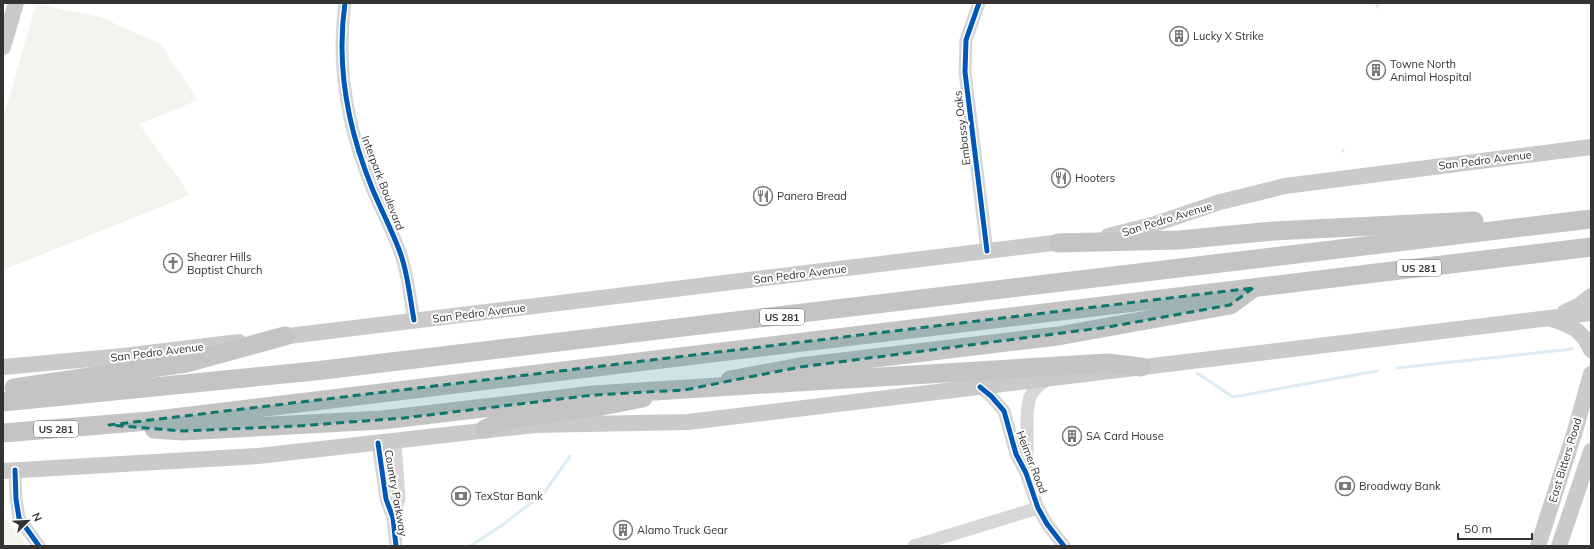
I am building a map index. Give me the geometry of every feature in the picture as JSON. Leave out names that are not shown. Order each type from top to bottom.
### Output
[{"type":"highway","name":"US 281","points":[[3,402],[385,363],[963,295],[1354,246],[1591,219]]},
{"type":"highway","points":[[1058,243],[1179,240],[1273,231],[1467,221],[1559,222]]},
{"type":"highway","name":"US 281","points":[[3,433],[109,425],[1588,247]]},
{"type":"highway","points":[[485,429],[508,419],[602,406],[787,369],[1058,336],[1138,322],[1230,305],[1253,288]]},
{"type":"highway","points":[[3,389],[186,363],[285,336]]},
{"type":"highway","points":[[109,425],[183,431],[296,426],[404,418],[599,395],[1107,363],[1141,368]]},
{"type":"main road","points":[[3,47],[16,3]]},
{"type":"main road","name":"San Pedro Avenue","points":[[3,367],[101,358],[1058,243],[1134,231],[1220,202],[1292,184],[1591,147]]},
{"type":"main road","points":[[1560,151],[1577,159],[1591,157]]},
{"type":"main road","points":[[1551,318],[1580,306],[1591,296]]},
{"type":"main road","points":[[9,470],[205,460],[378,443],[485,429],[535,425],[688,422],[1591,313]]},
{"type":"main road","points":[[1551,318],[1568,324],[1580,332],[1586,339],[1591,350]]},
{"type":"main road","name":"East Bitters Road","points":[[1538,546],[1575,431],[1591,374]]},
{"type":"main road","name":"East Bitters Road","points":[[1559,546],[1591,451]]},
{"type":"street","name":"Interpark Boulevard","points":[[345,3],[342,52],[344,85],[350,121],[359,155],[402,256],[414,320]]},
{"type":"street","name":"Embassy Oaks","points":[[979,3],[966,40],[965,72],[987,251]]},
{"type":"street","name":"Heimer Road","points":[[1026,473],[1028,403],[1035,388],[1053,378]]},
{"type":"street","name":"Heimer Road","points":[[980,387],[991,396],[1004,411],[1016,454],[1026,473],[1038,508],[1047,524],[1064,546]]},
{"type":"street","name":"Country Parkway","points":[[393,518],[399,499],[395,440]]},
{"type":"street","name":"Country Parkway","points":[[378,443],[386,499],[393,518],[396,546]]},
{"type":"street","points":[[9,470],[19,518],[39,546]]},
{"type":"street","points":[[914,546],[1038,508]]},
{"type":"highlighted area","points":[[1253,288],[1230,305],[1108,327],[800,367],[684,390],[593,395],[404,418],[297,426],[183,431],[109,425]]},
{"type":"shaded area","points":[[36,4],[100,17],[160,44],[198,100],[139,124],[190,195],[3,270],[3,119]]},
{"type":"shaded area","points":[[3,518],[10,523],[28,546],[3,546]]},
{"type":"waterway","points":[[1377,7],[1378,3]]},
{"type":"waterway","points":[[1397,368],[1572,349]]},
{"type":"waterway","points":[[1197,373],[1233,397],[1377,371]]},
{"type":"waterway","points":[[470,546],[501,526],[544,493],[570,456]]},
{"type":"cycle path","points":[[345,3],[342,50],[343,74],[346,97],[356,143],[372,188],[401,255],[414,320]]},
{"type":"cycle path","points":[[979,3],[966,40],[965,72],[987,251]]},
{"type":"cycle path","points":[[980,387],[991,396],[1004,411],[1016,454],[1026,473],[1038,508],[1047,524],[1064,546]]},
{"type":"cycle path","points":[[378,443],[386,499],[393,518],[396,546]]},
{"type":"cycle path","points":[[15,470],[16,499],[19,518],[39,546]]},
{"type":"place","name":"Lucky X Strike","points":[[1179,36]]},
{"type":"place","name":"Towne North Animal Hospital","points":[[1376,70]]},
{"type":"place","name":"Hooters","points":[[1061,178]]},
{"type":"place","name":"Panera Bread","points":[[763,196]]},
{"type":"place","name":"Shearer Hills Baptist Church","points":[[173,263]]},
{"type":"place","name":"SA Card House","points":[[1072,436]]},
{"type":"place","name":"Broadway Bank","points":[[1345,486]]},
{"type":"place","name":"TexStar Bank","points":[[461,496]]},
{"type":"place","name":"Alamo Truck Gear","points":[[623,530]]}]
